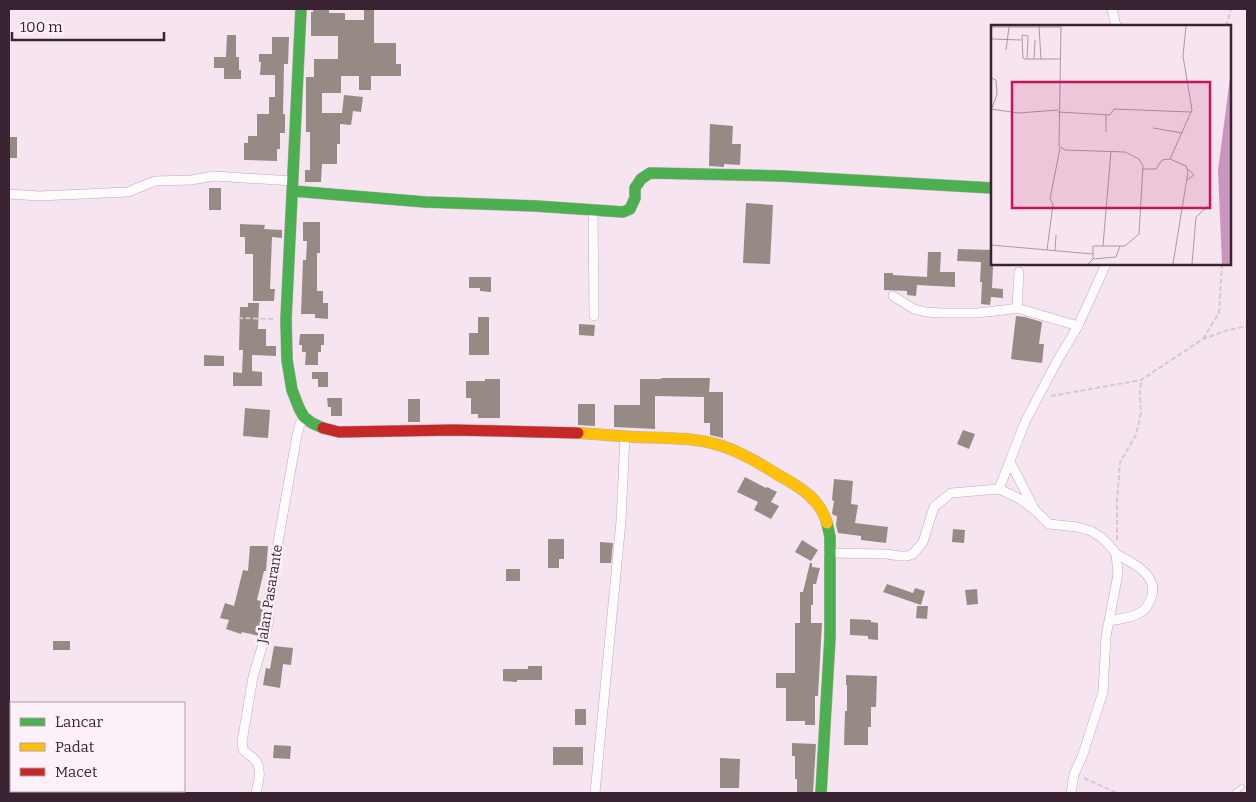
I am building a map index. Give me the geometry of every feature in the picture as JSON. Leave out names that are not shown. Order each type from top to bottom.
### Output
[{"type":"street","points":[[301,9],[286,319],[288,371],[299,409],[305,418],[323,429],[339,432],[464,430],[688,438],[716,444],[746,457],[804,491],[819,505],[824,513],[830,537],[830,637],[821,793]]},
{"type":"street","points":[[1112,9],[1116,25]]},
{"type":"street","points":[[9,194],[39,196],[120,193],[132,191],[155,181],[191,180],[214,176],[425,202],[623,212],[630,209],[635,198],[635,188],[641,179],[650,173],[782,176],[991,188]]},
{"type":"street","points":[[593,210],[594,316]]},
{"type":"street","points":[[999,489],[1025,422],[1078,326],[1106,265]]},
{"type":"street","points":[[1017,308],[1019,272]]},
{"type":"street","points":[[893,296],[914,309],[926,312],[977,313],[1017,308],[1078,326]]},
{"type":"street","name":"Jalan Pasarante","points":[[256,793],[259,776],[258,765],[243,749],[242,742],[253,677],[268,624],[275,558],[297,435],[300,424],[305,418]]},
{"type":"street","points":[[595,793],[621,521],[625,436]]},
{"type":"street","points":[[1010,462],[1035,510]]},
{"type":"street","points":[[829,553],[900,556],[914,554],[923,542],[934,506],[951,493],[999,489],[1020,499],[1035,510],[1048,524],[1077,527],[1101,537],[1116,554],[1129,560],[1145,572],[1154,591],[1145,610],[1134,616],[1109,621]]},
{"type":"street","points":[[1071,793],[1074,774],[1082,757],[1103,692],[1106,636],[1118,574],[1116,554]]},
{"type":"lane","points":[[1234,793],[1242,786]]},
{"type":"path","points":[[1226,25],[1231,9]]},
{"type":"path","points":[[1203,339],[1219,312],[1222,265]]},
{"type":"path","points":[[238,318],[286,319]]},
{"type":"path","points":[[1038,398],[1141,380],[1203,339],[1247,326]]},
{"type":"path","points":[[1110,546],[1117,540],[1120,462],[1136,435],[1141,413],[1141,380]]},
{"type":"path","points":[[1074,774],[1117,793]]},
{"type":"building","points":[[313,9],[329,9],[329,13],[345,13],[345,20],[364,20],[364,9],[374,9],[374,43],[396,43],[396,64],[401,64],[401,76],[371,76],[371,90],[359,90],[359,76],[341,76],[341,93],[322,93],[322,113],[342,113],[344,95],[363,97],[361,112],[353,111],[351,125],[340,124],[337,164],[322,164],[321,182],[305,182],[305,170],[310,170],[310,132],[306,132],[306,77],[314,77],[314,59],[338,59],[338,36],[311,36],[311,12],[313,12]]},
{"type":"building","points":[[227,35],[236,35],[236,57],[239,57],[241,79],[224,79],[224,68],[214,68],[214,57],[226,57]]},
{"type":"building","points":[[272,37],[289,37],[288,64],[284,64],[283,114],[285,114],[285,133],[280,133],[280,149],[277,149],[277,161],[244,160],[244,143],[248,143],[248,136],[257,136],[257,114],[269,114],[269,97],[275,97],[275,75],[260,75],[261,62],[259,62],[259,54],[272,54]]},
{"type":"building","points":[[710,124],[733,126],[732,144],[741,144],[740,165],[724,164],[724,167],[709,166]]},
{"type":"building","points":[[9,137],[17,137],[17,158],[9,158]]},
{"type":"building","points":[[209,188],[221,188],[221,210],[209,210]]},
{"type":"building","points":[[746,203],[773,205],[770,264],[743,263]]},
{"type":"building","points":[[303,222],[320,222],[320,253],[317,253],[317,291],[323,291],[323,303],[328,303],[328,319],[315,318],[315,314],[301,314],[303,260],[306,260],[307,241],[303,241]]},
{"type":"building","points":[[240,224],[265,225],[264,229],[282,230],[282,238],[272,237],[270,289],[275,289],[274,301],[253,301],[253,254],[245,254],[245,237],[240,237]]},
{"type":"building","points":[[958,249],[991,250],[991,265],[993,266],[992,288],[1003,289],[1003,298],[991,297],[990,305],[981,304],[981,262],[957,261]]},
{"type":"building","points":[[928,252],[941,252],[940,272],[955,272],[955,287],[917,285],[916,296],[907,295],[907,291],[884,290],[884,273],[927,277]]},
{"type":"building","points":[[469,277],[491,277],[491,292],[480,291],[480,288],[469,288]]},
{"type":"building","points":[[248,303],[259,303],[258,329],[266,329],[266,346],[276,346],[276,356],[252,355],[252,371],[262,372],[262,386],[233,386],[233,372],[242,373],[243,350],[239,350],[240,307],[248,307]]},
{"type":"building","points":[[1016,316],[1042,322],[1039,344],[1044,344],[1042,363],[1011,359]]},
{"type":"building","points":[[478,317],[489,317],[489,355],[469,355],[469,333],[478,333]]},
{"type":"building","points":[[579,324],[595,325],[594,336],[579,335]]},
{"type":"building","points":[[300,334],[324,334],[324,345],[321,345],[321,352],[318,352],[318,365],[305,365],[306,352],[302,352],[302,345],[299,345]]},
{"type":"building","points":[[204,355],[224,356],[224,366],[204,366]]},
{"type":"building","points":[[312,372],[328,372],[328,387],[318,387],[318,379],[312,379]]},
{"type":"building","points":[[710,378],[709,392],[723,392],[723,438],[710,435],[710,423],[704,423],[704,397],[655,396],[655,429],[614,427],[614,405],[640,405],[640,379]]},
{"type":"building","points":[[485,379],[500,379],[500,418],[478,418],[478,414],[471,414],[471,398],[466,398],[466,381],[485,381]]},
{"type":"building","points":[[327,398],[342,398],[342,416],[331,416],[331,407],[328,407]]},
{"type":"building","points":[[408,399],[420,399],[420,422],[408,422]]},
{"type":"building","points":[[578,404],[595,404],[595,426],[578,425]]},
{"type":"building","points":[[245,408],[270,410],[268,438],[243,436]]},
{"type":"building","points":[[963,430],[975,434],[969,449],[957,444]]},
{"type":"building","points":[[745,477],[777,492],[771,502],[779,506],[771,519],[754,510],[758,502],[737,492]]},
{"type":"building","points":[[834,479],[853,481],[851,504],[858,505],[855,523],[888,527],[886,543],[861,540],[861,536],[838,533],[836,525],[837,516],[832,513]]},
{"type":"building","points":[[953,529],[965,530],[964,543],[952,542]]},
{"type":"building","points":[[548,539],[564,539],[564,559],[559,559],[559,568],[548,568]]},
{"type":"building","points":[[802,540],[818,550],[811,561],[795,552]]},
{"type":"building","points":[[600,542],[613,543],[611,563],[600,563]]},
{"type":"building","points":[[250,546],[268,546],[266,571],[264,571],[257,600],[264,602],[259,636],[242,632],[241,634],[226,629],[229,620],[220,618],[225,603],[234,606],[243,570],[248,571]]},
{"type":"building","points":[[810,563],[812,563],[812,567],[820,568],[816,584],[813,584],[811,623],[822,623],[818,696],[815,696],[815,725],[805,725],[805,721],[786,721],[786,688],[776,688],[776,673],[795,673],[795,623],[800,623],[800,592],[803,592]]},
{"type":"building","points":[[506,569],[520,569],[520,581],[506,581]]},
{"type":"building","points":[[887,584],[913,593],[915,588],[925,591],[921,605],[883,592]]},
{"type":"building","points":[[977,589],[978,604],[967,605],[965,590]]},
{"type":"building","points":[[917,606],[928,606],[927,619],[916,618]]},
{"type":"building","points":[[850,619],[871,620],[871,622],[878,623],[878,640],[868,639],[868,636],[850,635]]},
{"type":"building","points":[[53,641],[70,641],[70,650],[53,650]]},
{"type":"building","points":[[274,646],[293,648],[291,665],[283,664],[280,688],[263,685],[266,668],[270,669]]},
{"type":"building","points":[[528,666],[542,666],[542,680],[503,681],[503,669],[528,669]]},
{"type":"building","points":[[846,675],[877,676],[876,707],[871,707],[871,727],[868,727],[868,745],[844,745],[845,711],[847,711]]},
{"type":"building","points":[[575,709],[586,709],[586,725],[575,725]]},
{"type":"building","points":[[792,743],[816,744],[813,793],[797,793],[795,756],[792,756]]},
{"type":"building","points":[[274,745],[291,746],[290,759],[273,758]]},
{"type":"building","points":[[553,747],[583,747],[583,765],[553,765]]},
{"type":"building","points":[[720,758],[740,759],[739,788],[720,788]]},
{"type":"traffic: fast","points":[[301,9],[286,319],[287,360],[292,390],[299,408],[304,417],[323,428]]},
{"type":"traffic: fast","points":[[293,191],[425,202],[536,206],[623,212],[630,209],[635,198],[635,188],[641,179],[650,173],[782,176],[991,188]]},
{"type":"traffic: fast","points":[[821,793],[830,637],[830,537],[827,523]]},
{"type":"traffic: slow","points":[[578,433],[690,439],[722,446],[752,460],[802,489],[820,507],[827,523]]},
{"type":"traffic: jam","points":[[323,428],[339,432],[454,430],[578,433]]}]
